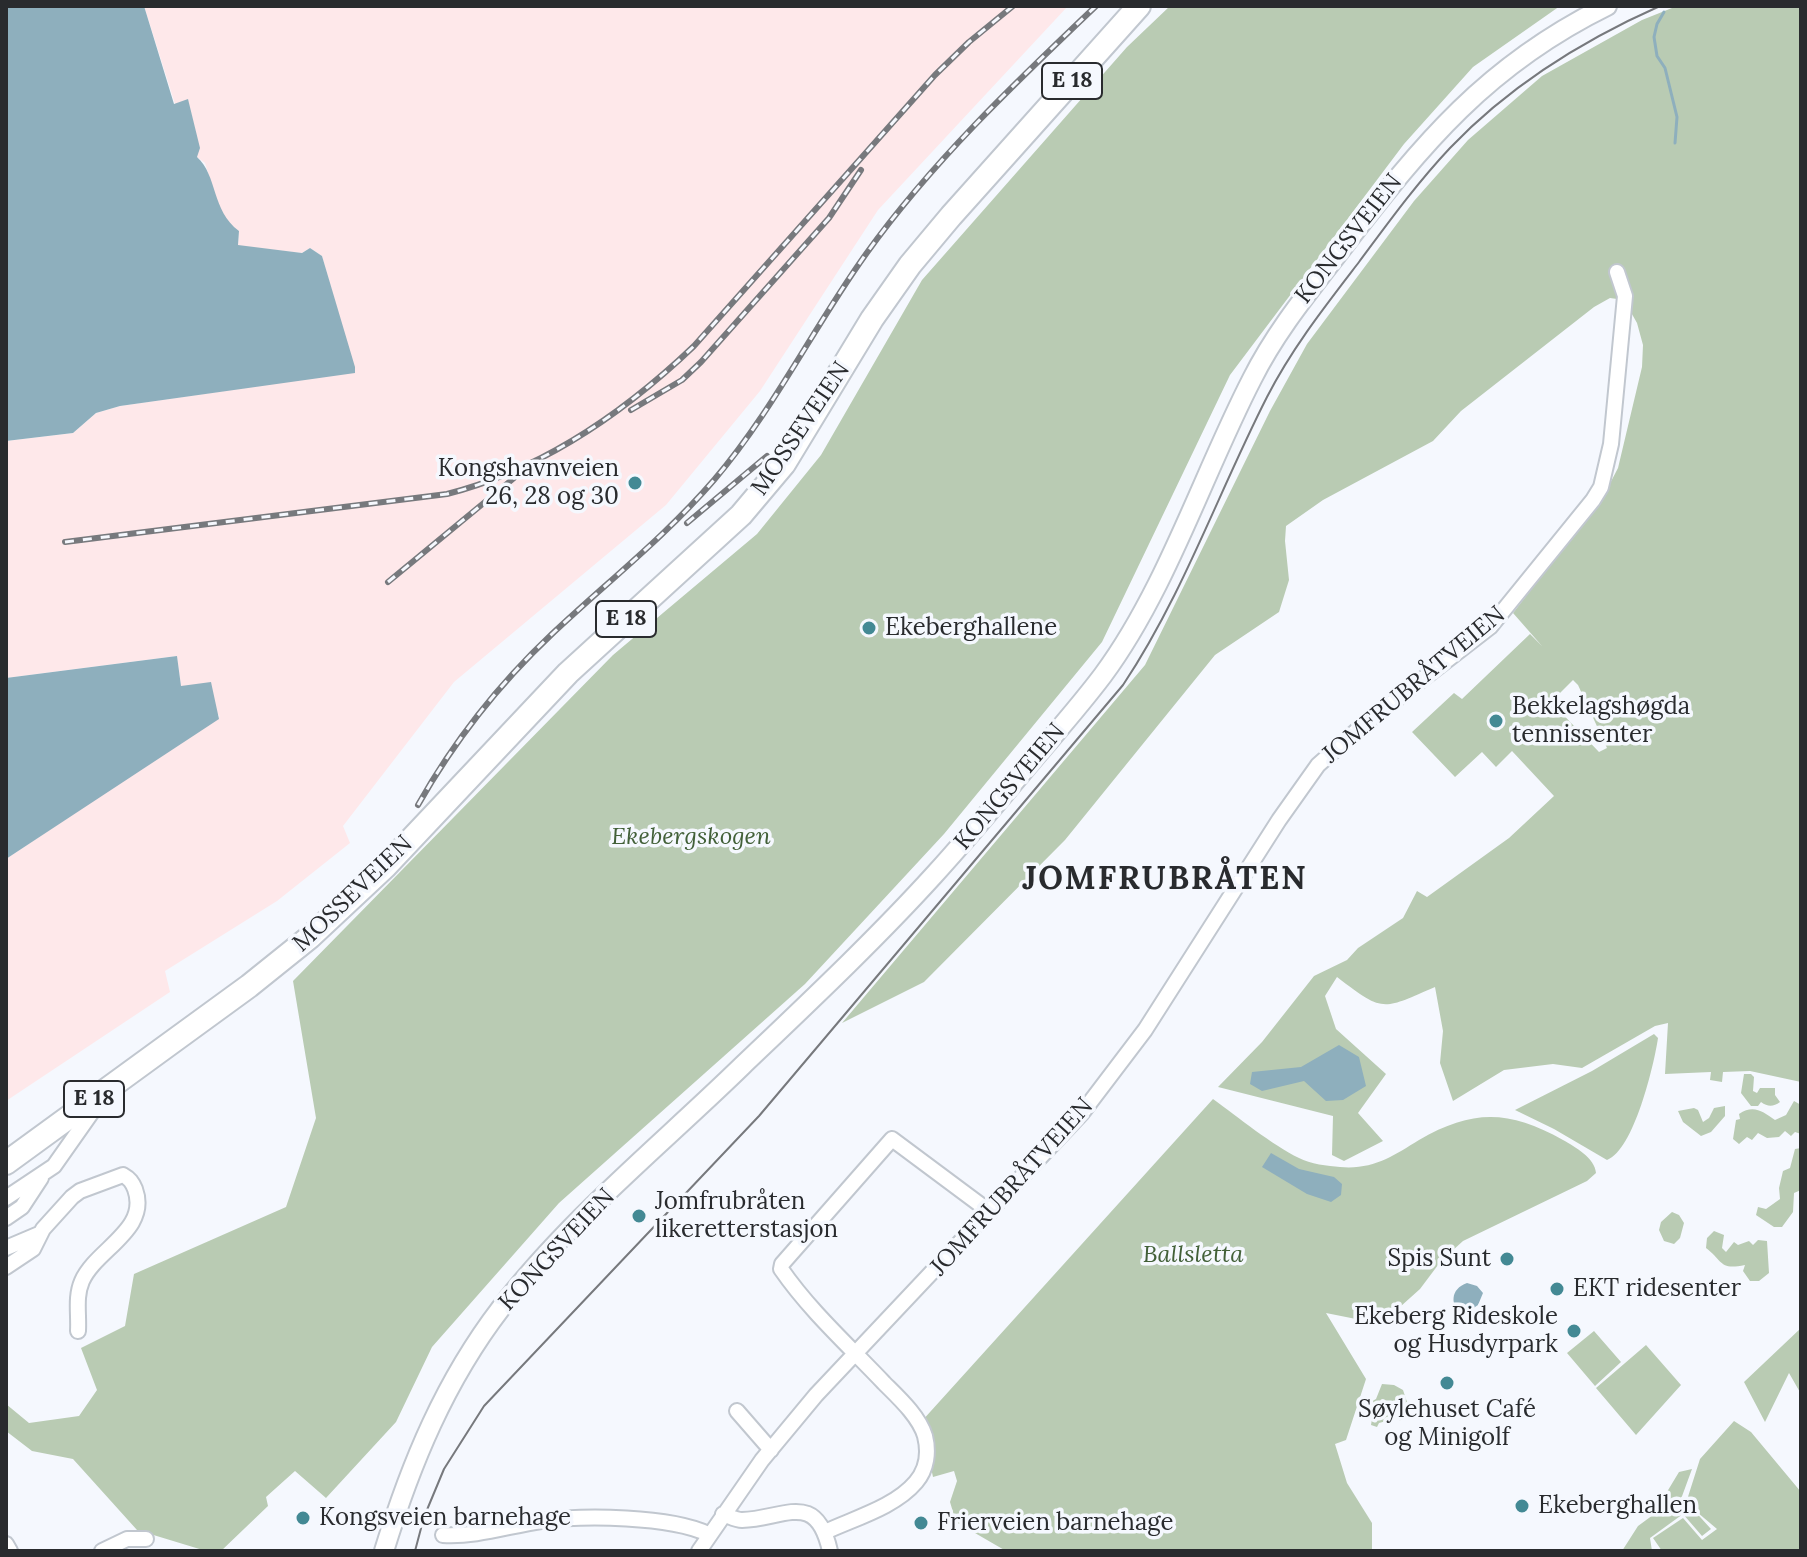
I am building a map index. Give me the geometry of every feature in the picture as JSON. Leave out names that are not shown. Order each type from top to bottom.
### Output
[{"type":"highway","name":"MOSSEVEIEN","points":[[6,1163],[279,963],[342,909],[568,673],[748,508],[793,451],[866,329],[910,265],[1139,8]]},
{"type":"highway","name":"MOSSEVEIEN","points":[[6,1146],[104,1074],[182,1034]]},
{"type":"main road","name":"KONGSVEIEN","points":[[384,1551],[411,1470],[439,1408],[482,1335],[517,1288],[570,1230],[749,1060],[916,894],[968,837],[1099,680],[1139,617],[1261,361],[1301,301],[1399,174],[1445,122],[1493,79],[1554,35],[1607,6]]},
{"type":"street","name":"JOMFRUBRÅTVEIEN","points":[[699,1551],[708,1534],[771,1450],[816,1395],[1082,1113],[1129,1052],[1318,765],[1362,726],[1490,627],[1593,500],[1601,487],[1611,444],[1625,296],[1617,272]]},
{"type":"street","name":"MOSSEVEIEN","points":[[6,1198],[61,1158],[108,1088]]},
{"type":"street","points":[[825,1532],[901,1495],[917,1481],[926,1465],[926,1444],[919,1423],[802,1296],[781,1269],[782,1264],[892,1139],[990,1212]]},
{"type":"street","points":[[6,1218],[22,1207],[43,1174]]},
{"type":"street","points":[[6,1267],[33,1249],[39,1234],[80,1191],[123,1175],[132,1182],[138,1198],[136,1213],[81,1283],[78,1331]]},
{"type":"street","points":[[6,1248],[39,1234]]},
{"type":"street","points":[[737,1411],[771,1450]]},
{"type":"street","points":[[723,1514],[740,1520],[781,1512],[799,1512],[819,1522],[830,1551]]},
{"type":"street","points":[[443,1535],[463,1537],[550,1520],[601,1519],[690,1526],[708,1534]]},
{"type":"street","points":[[102,1551],[127,1539],[146,1539]]},
{"type":"street","points":[[6,1544],[10,1551]]},
{"type":"shaded area","points":[[144,6],[1068,6],[878,210],[760,391],[666,505],[454,682],[343,826],[350,843],[277,901],[165,971],[170,992],[6,1101],[6,859],[220,716],[181,686],[177,656],[6,678],[6,441],[73,433],[96,413],[120,406],[355,372],[322,256],[310,248],[302,253],[238,246],[239,231],[227,222],[216,200],[205,163],[197,157],[198,142],[188,100],[175,104]]},
{"type":"green space","name":"Ekebergskogen","points":[[1170,6],[1560,6],[1473,67],[1404,144],[1230,375],[1102,642],[944,834],[805,984],[559,1203],[432,1347],[396,1422],[326,1498],[295,1471],[266,1497],[268,1506],[221,1551],[206,1551],[137,1530],[73,1459],[32,1451],[6,1431],[6,1404],[29,1423],[79,1416],[97,1390],[81,1348],[125,1326],[134,1274],[286,1207],[316,1118],[293,981],[613,655],[757,534],[821,455],[922,280],[1127,47]]},
{"type":"green space","points":[[1677,6],[1801,6],[1801,1082],[1750,1071],[1723,1072],[1722,1082],[1710,1080],[1711,1072],[1665,1074],[1668,1023],[1655,1026],[1582,1068],[1553,1064],[1504,1070],[1453,1101],[1440,1063],[1443,1031],[1435,987],[1404,1000],[1384,1004],[1365,997],[1337,977],[1325,996],[1336,1029],[1386,1074],[1358,1113],[1383,1141],[1344,1161],[1332,1155],[1333,1116],[1218,1087],[1262,1042],[1314,976],[1347,960],[1358,948],[1403,918],[1417,891],[1427,897],[1509,838],[1554,796],[1512,751],[1496,767],[1482,752],[1455,777],[1412,732],[1454,693],[1462,699],[1530,634],[1542,646],[1513,613],[1604,495],[1618,468],[1642,367],[1643,345],[1637,323],[1624,300],[1610,298],[1594,307],[1461,411],[1433,441],[1323,500],[1286,526],[1289,580],[1279,612],[1215,655],[1065,840],[924,982],[842,1023],[1145,665],[1270,411],[1307,344],[1414,201],[1468,140],[1542,76],[1642,20]],"holes":[[[1573,680],[1607,748],[1599,752],[1551,702]]]},
{"type":"green space","points":[[1654,1034],[1658,1038],[1656,1051],[1634,1124],[1617,1153],[1607,1160],[1515,1110],[1592,1071]]},
{"type":"green space","points":[[1744,1074],[1754,1077],[1753,1091],[1757,1093],[1760,1088],[1775,1088],[1780,1102],[1770,1106],[1761,1102],[1758,1106],[1751,1106],[1741,1093]]},
{"type":"green space","name":"Ballsletta","points":[[1213,1099],[1278,1146],[1303,1160],[1319,1164],[1352,1167],[1373,1164],[1438,1130],[1474,1118],[1491,1117],[1525,1123],[1563,1140],[1588,1158],[1596,1173],[1587,1181],[1463,1241],[1441,1261],[1420,1289],[1381,1324],[1326,1313],[1366,1379],[1346,1440],[1335,1444],[1347,1483],[1372,1523],[1372,1551],[1006,1551],[956,1522],[950,1502],[957,1481],[954,1471],[933,1477],[921,1422]]},
{"type":"green space","points":[[1794,1101],[1801,1105],[1801,1134],[1795,1132],[1791,1136],[1785,1131],[1779,1137],[1767,1138],[1758,1133],[1752,1140],[1747,1137],[1739,1144],[1733,1139],[1739,1114],[1754,1109],[1775,1120],[1786,1115]]},
{"type":"green space","points":[[1725,1106],[1725,1116],[1711,1132],[1701,1136],[1683,1122],[1678,1111],[1694,1108],[1703,1122],[1714,1108]]},
{"type":"green space","points":[[1801,1148],[1801,1190],[1794,1193],[1793,1212],[1782,1227],[1774,1227],[1756,1215],[1758,1207],[1766,1209],[1780,1199],[1783,1171],[1790,1168],[1795,1149]]},
{"type":"green space","points":[[1672,1212],[1679,1215],[1684,1223],[1680,1238],[1674,1244],[1664,1241],[1659,1230],[1661,1222]]},
{"type":"green space","points":[[1714,1231],[1724,1235],[1722,1248],[1726,1252],[1734,1242],[1738,1245],[1749,1241],[1753,1245],[1758,1240],[1767,1241],[1769,1273],[1759,1281],[1750,1281],[1743,1271],[1745,1265],[1722,1264],[1706,1248],[1707,1238]]},
{"type":"green space","points":[[1801,1328],[1801,1394],[1789,1373],[1765,1422],[1744,1382]]},
{"type":"green space","points":[[1594,1331],[1621,1362],[1595,1386],[1567,1353]]},
{"type":"green space","points":[[1646,1345],[1681,1385],[1636,1435],[1596,1388]]},
{"type":"green space","points":[[1382,1384],[1403,1390],[1407,1402],[1400,1421],[1394,1413],[1390,1420],[1379,1423],[1377,1427],[1371,1425],[1373,1413],[1367,1404],[1376,1399]]},
{"type":"green space","points":[[1734,1421],[1751,1432],[1801,1492],[1801,1551],[1662,1551],[1653,1538],[1683,1518],[1702,1540],[1717,1529],[1691,1507],[1711,1529],[1702,1536],[1683,1514],[1650,1538],[1652,1551],[1622,1551],[1638,1526],[1653,1515],[1679,1472],[1692,1469],[1681,1499],[1686,1503],[1700,1459]]},
{"type":"water","points":[[6,6],[144,6],[174,104],[188,99],[200,148],[197,157],[204,165],[224,213],[239,231],[238,245],[302,253],[310,248],[322,256],[355,373],[120,406],[96,413],[73,433],[6,441]]},
{"type":"water","points":[[177,656],[181,686],[211,682],[219,719],[6,859],[6,678]]},
{"type":"water","points":[[1339,1045],[1359,1057],[1366,1086],[1343,1100],[1326,1101],[1304,1081],[1262,1091],[1250,1084],[1252,1072],[1301,1067]]},
{"type":"water","points":[[1271,1153],[1299,1169],[1334,1177],[1342,1184],[1341,1195],[1331,1202],[1307,1194],[1262,1167]]},
{"type":"water","points":[[1467,1283],[1477,1286],[1483,1293],[1478,1305],[1462,1316],[1455,1307],[1454,1298],[1457,1289]]},
{"type":"waterway","points":[[1664,12],[1654,37],[1677,117],[1675,143]]},
{"type":"tram line","points":[[415,1551],[424,1517],[444,1469],[484,1406],[759,1116],[1123,685],[1164,616],[1277,379],[1298,344],[1414,189],[1473,125],[1522,85],[1602,34],[1660,6]]},
{"type":"railway","points":[[65,542],[447,494],[515,470],[580,436],[639,394],[694,346],[935,75],[1013,6]]},
{"type":"railway","points":[[418,805],[462,736],[514,673],[552,634],[676,521],[714,480],[774,398],[866,254],[918,188],[1005,94],[1096,6]]},
{"type":"railway","points":[[631,410],[682,380],[701,362],[829,218],[861,170]]},
{"type":"railway","points":[[687,523],[767,456]]},
{"type":"railway","points":[[388,582],[514,478]]},
{"type":"place","name":"Kongshavnveien 26, 28 og 30","points":[[635,483]]},
{"type":"place","name":"Ekeberghallene","points":[[869,628]]},
{"type":"place","name":"Bekkelagshøgda tennissenter","points":[[1496,721]]},
{"type":"place","name":"Jomfrubråten likeretterstasjon","points":[[639,1216]]},
{"type":"place","name":"Spis Sunt","points":[[1507,1259]]},
{"type":"place","name":"EKT ridesenter","points":[[1557,1289]]},
{"type":"place","name":"Ekeberg Rideskole og Husdyrpark","points":[[1574,1331]]},
{"type":"place","name":"Søylehuset Café og Minigolf","points":[[1447,1383]]},
{"type":"place","name":"Ekeberghallen","points":[[1522,1506]]},
{"type":"place","name":"Kongsveien barnehage","points":[[303,1518]]},
{"type":"place","name":"Frierveien barnehage","points":[[921,1523]]},
{"type":"district","name":"JOMFRUBRÅTEN","points":[[1165,880]]}]
